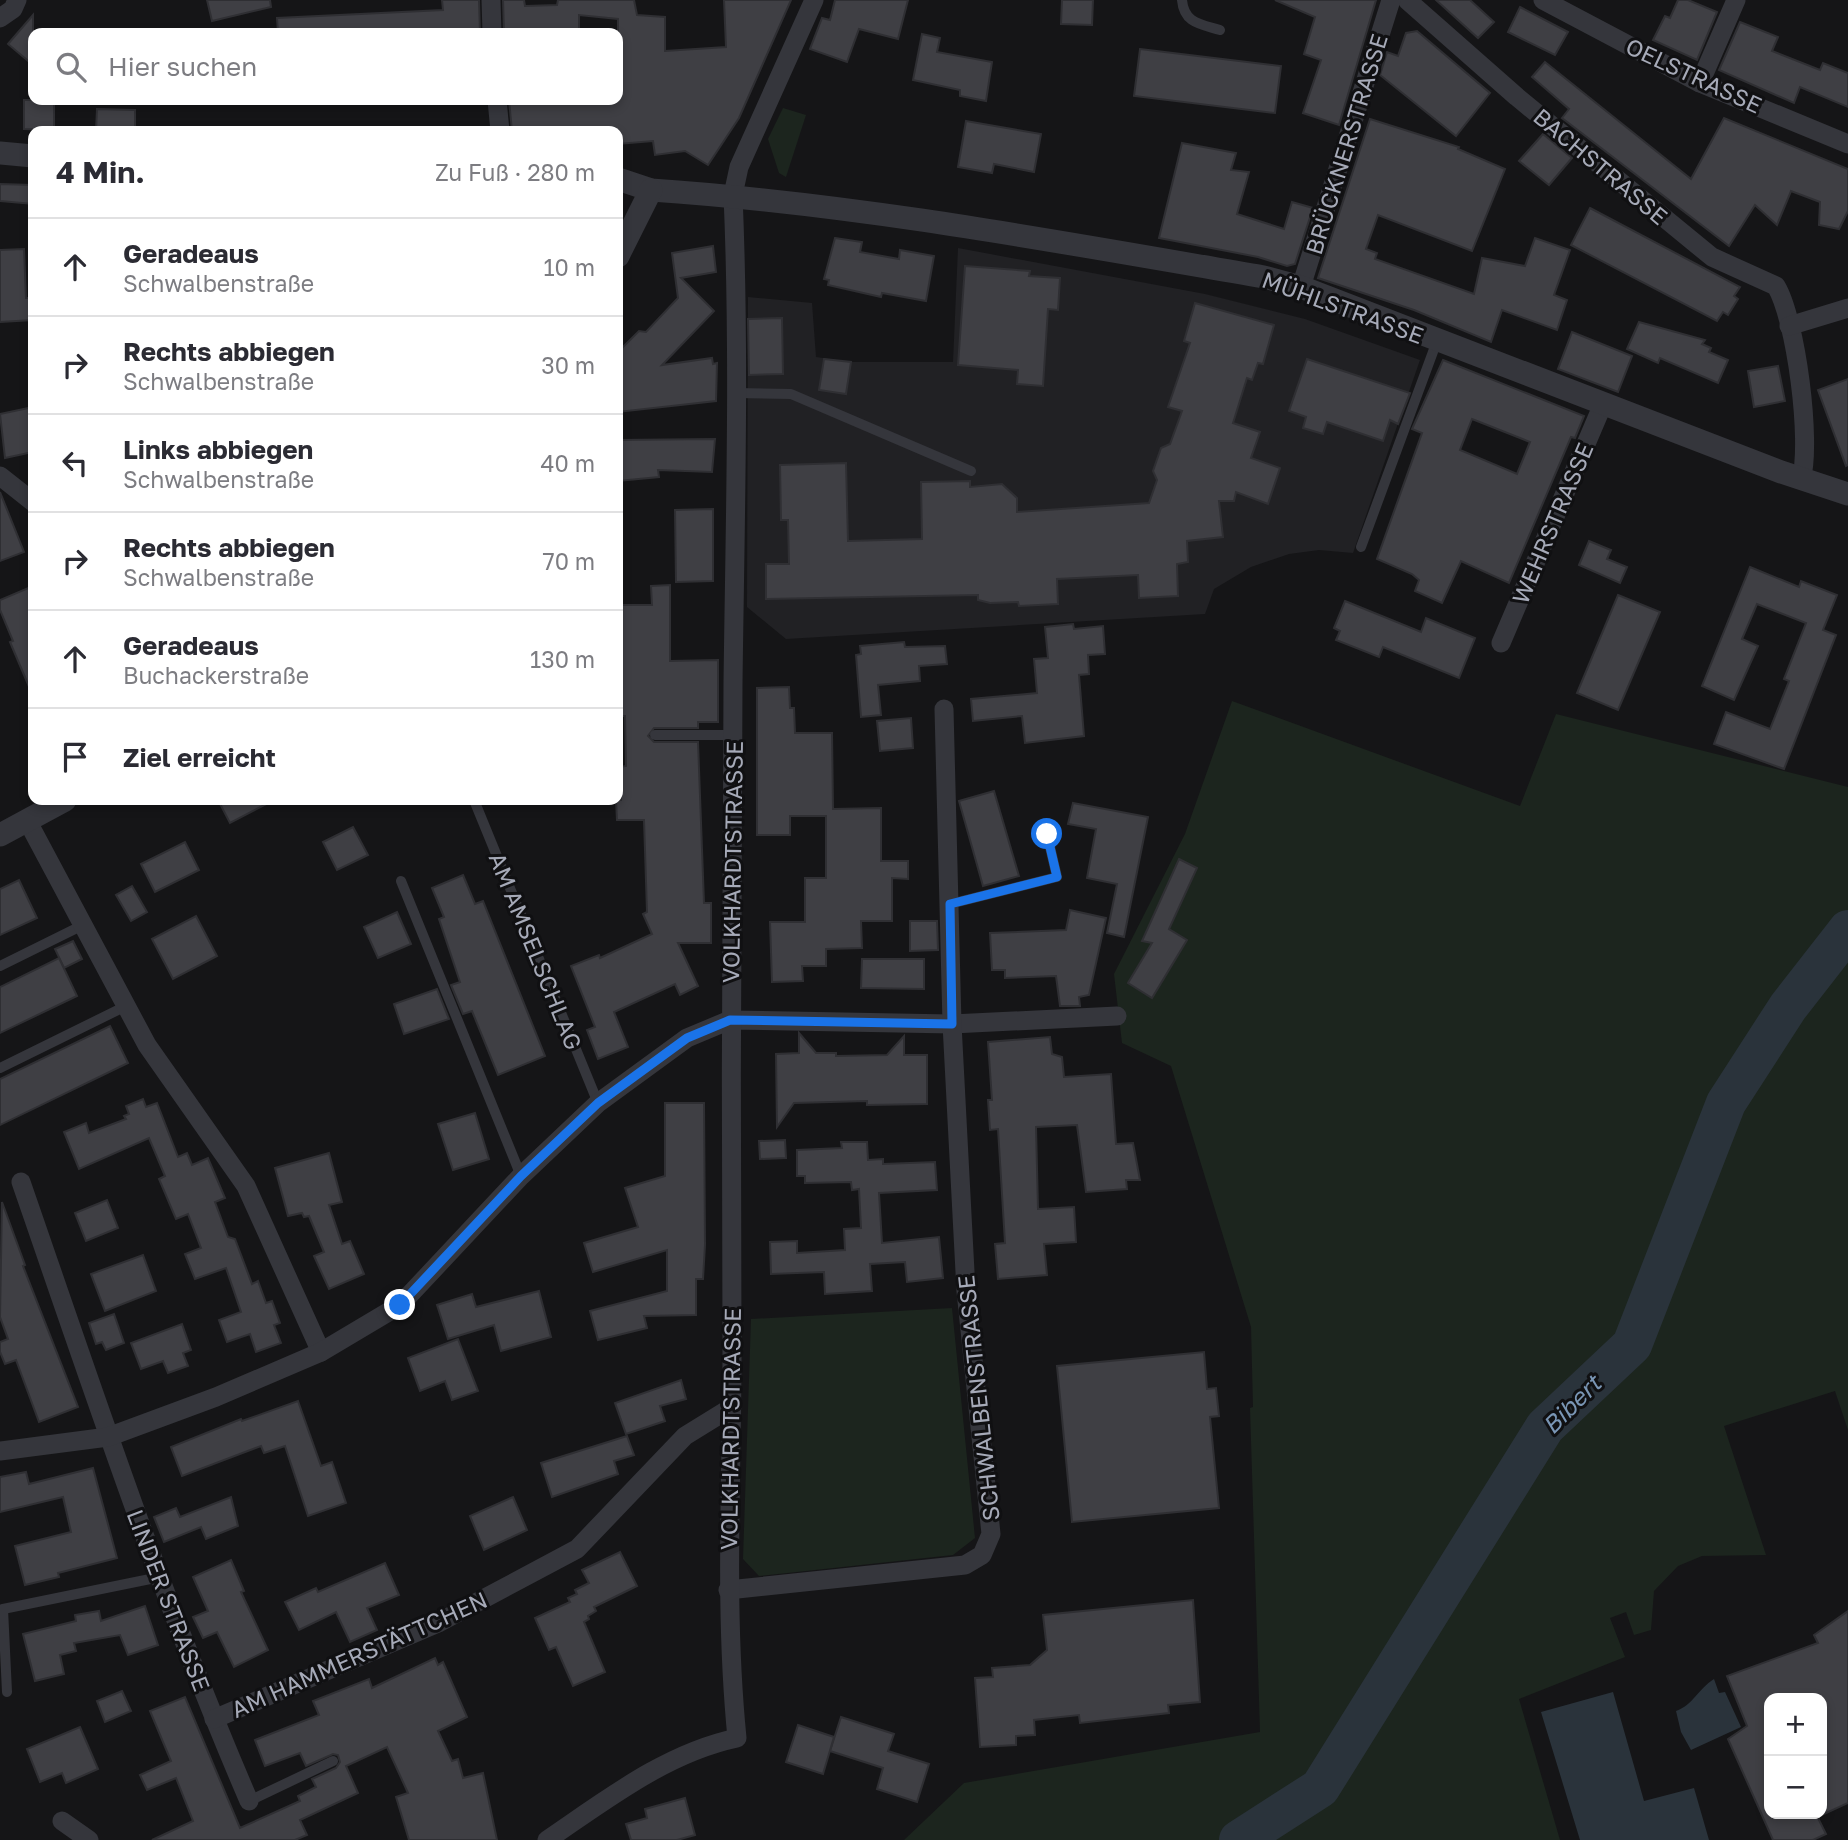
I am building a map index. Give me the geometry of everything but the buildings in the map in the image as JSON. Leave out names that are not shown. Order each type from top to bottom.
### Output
[{"type":"street","points":[[0,18],[13,9],[17,0]]},
{"type":"street","points":[[491,0],[492,28]]},
{"type":"street","name":"VOLKHARDTSTRASSE","points":[[547,1840],[636,1779],[708,1744],[737,1738],[729,1659],[728,1590],[732,1407],[730,1020],[736,393],[733,195],[739,167],[814,0]]},
{"type":"street","name":"BRÜCKNERSTRASSE","points":[[1301,288],[1391,0]]},
{"type":"street","name":"BACHSTRASSE","points":[[1407,0],[1517,97],[1712,257],[1776,286],[1789,326],[1806,437],[1805,464],[1801,480]]},
{"type":"street","name":"OELSTRASSE","points":[[1543,0],[1700,83],[1848,144]]},
{"type":"street","points":[[1700,83],[1736,0]]},
{"type":"street","points":[[497,105],[500,126]]},
{"type":"street","points":[[0,153],[28,156]]},
{"type":"street","name":"MÜHLSTRASSE","points":[[623,181],[651,190],[733,195],[1004,232],[1264,277],[1301,288],[1801,480],[1848,495]]},
{"type":"street","points":[[623,246],[651,190]]},
{"type":"street","points":[[1789,326],[1848,308]]},
{"type":"street","name":"WEHRSTRASSE","points":[[1501,643],[1603,404]]},
{"type":"street","points":[[0,476],[28,498]]},
{"type":"street","name":"SCHWALBENSTRASSE","points":[[728,1590],[965,1565],[982,1555],[991,1534],[966,1291],[952,1024],[944,709]]},
{"type":"street","points":[[0,835],[57,805]]},
{"type":"street","points":[[28,822],[147,1045],[247,1186],[321,1352]]},
{"type":"street","points":[[0,1451],[108,1437],[216,1398],[321,1352],[400,1305],[521,1176],[598,1103],[687,1038],[730,1020],[952,1024],[1117,1016]]},
{"type":"street","name":"LINDER STRASSE","points":[[21,1182],[108,1437],[214,1719],[249,1801]]},
{"type":"street","name":"AM HAMMERSTÄTTCHEN","points":[[214,1719],[438,1623],[577,1549],[685,1436],[732,1407]]},
{"type":"street","points":[[62,1821],[89,1840]]},
{"type":"lane","points":[[1182,0],[1185,14],[1190,21],[1220,30]]},
{"type":"lane","points":[[1361,548],[1437,341]]},
{"type":"lane","points":[[736,393],[791,394],[971,471]]},
{"type":"lane","points":[[655,735],[733,735]]},
{"type":"lane","name":"AM AMSELSCHLAG","points":[[476,805],[598,1103]]},
{"type":"lane","points":[[950,904],[1057,877],[1047,834]]},
{"type":"lane","points":[[401,881],[521,1176]]},
{"type":"lane","points":[[0,966],[83,925]]},
{"type":"lane","points":[[0,1068],[126,1006]]},
{"type":"lane","points":[[8,1692],[3,1609],[161,1576]]},
{"type":"lane","points":[[249,1801],[333,1761]]},
{"type":"shaded area","points":[[783,108],[806,115],[786,177],[779,173],[768,139]]},
{"type":"shaded area","points":[[958,248],[1205,294],[1305,319],[1420,360],[1353,553],[1319,550],[1289,554],[1251,567],[1214,589],[1205,614],[786,639],[747,607],[748,297],[812,303],[816,357],[851,362],[953,362]]},
{"type":"shaded area","points":[[1232,701],[1520,806],[1556,714],[1848,787],[1848,1430],[1835,1391],[1724,1426],[1766,1555],[1702,1556],[1678,1566],[1654,1591],[1651,1630],[1634,1635],[1626,1612],[1610,1618],[1625,1657],[1519,1699],[1560,1840],[904,1840],[964,1783],[1260,1732],[1250,1408],[1253,1407],[1251,1327],[1171,1066],[1122,1043],[1114,974],[1185,834]]},
{"type":"shaded area","points":[[952,1308],[975,1538],[953,1555],[759,1576],[743,1559],[751,1319]]},
{"type":"shaded area","points":[[1714,1679],[1719,1693],[1725,1692],[1741,1727],[1691,1750],[1681,1732],[1676,1711],[1687,1705]]},
{"type":"shaded area","points":[[1613,1692],[1644,1801],[1694,1788],[1709,1840],[1580,1840],[1541,1712]]},
{"type":"waterway","name":"Bibert","points":[[1239,1840],[1320,1788],[1545,1427],[1632,1345],[1726,1103],[1788,1007],[1848,930]]},
{"type":"route","points":[[400,1305],[521,1176],[598,1103],[687,1038],[730,1020],[952,1024],[950,904],[1057,877],[1047,834]]}]
